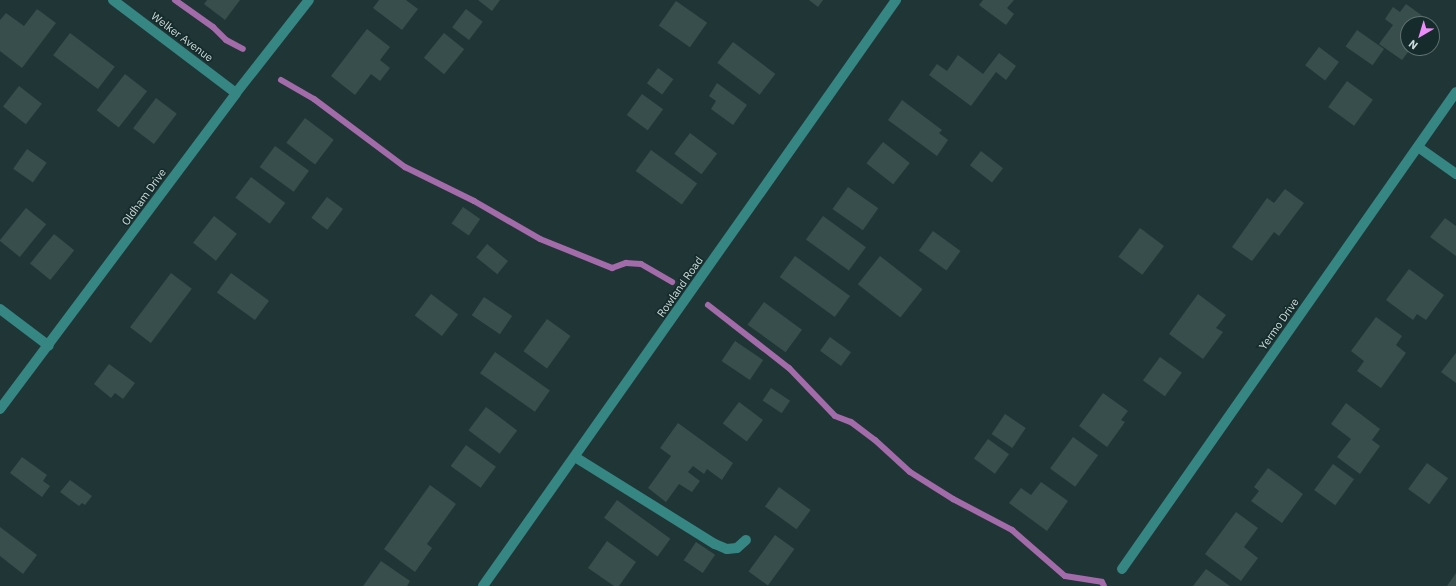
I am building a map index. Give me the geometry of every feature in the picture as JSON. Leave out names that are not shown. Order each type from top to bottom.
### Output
[{"type":"street","name":"Welker Avenue","points":[[113,0],[236,93]]},
{"type":"street","name":"Oldham Drive","points":[[0,409],[49,346],[236,93],[309,0]]},
{"type":"street","name":"Rowland Road","points":[[483,586],[896,0]]},
{"type":"street","name":"Yermo Drive","points":[[1122,569],[1456,92]]},
{"type":"street","points":[[1418,146],[1456,174]]},
{"type":"street","points":[[0,309],[49,346]]},
{"type":"street","points":[[574,457],[715,544],[737,548],[746,540]]},
{"type":"building","points":[[207,0],[240,0],[225,20],[204,4]]},
{"type":"building","points":[[379,0],[406,0],[418,9],[402,30],[373,8]]},
{"type":"building","points":[[478,0],[500,0],[492,11]]},
{"type":"building","points":[[809,0],[823,0],[818,7]]},
{"type":"building","points":[[983,0],[1014,0],[1007,8],[1014,14],[1006,25],[979,5]]},
{"type":"building","points":[[676,1],[707,23],[690,47],[659,26]]},
{"type":"building","points":[[1406,4],[1423,16],[1400,16],[1400,56],[1405,56],[1402,60],[1379,44],[1393,25],[1385,19],[1393,7],[1400,12]]},
{"type":"building","points":[[37,9],[56,23],[22,68],[0,51],[0,20],[6,13],[24,26]]},
{"type":"building","points":[[466,9],[483,22],[469,40],[452,27]]},
{"type":"building","points":[[367,29],[390,47],[380,60],[390,68],[380,81],[371,74],[355,95],[331,76]]},
{"type":"building","points":[[1357,30],[1384,49],[1373,65],[1346,46]]},
{"type":"building","points":[[70,33],[115,67],[98,89],[53,55]]},
{"type":"building","points":[[444,33],[464,49],[444,74],[424,58]]},
{"type":"building","points":[[733,42],[775,74],[760,95],[717,63]]},
{"type":"building","points":[[1319,47],[1339,62],[1325,80],[1305,65]]},
{"type":"building","points":[[999,53],[1016,66],[1006,80],[996,72],[971,106],[929,75],[937,64],[947,71],[958,55],[983,74]]},
{"type":"building","points":[[658,68],[673,79],[662,95],[647,83]]},
{"type":"building","points":[[125,74],[147,91],[119,127],[97,110]]},
{"type":"building","points":[[1347,81],[1373,100],[1354,126],[1328,107]]},
{"type":"building","points":[[717,83],[747,105],[733,125],[711,109],[716,101],[709,96]]},
{"type":"building","points":[[19,86],[42,104],[26,124],[3,106]]},
{"type":"building","points":[[642,94],[663,109],[648,130],[627,115]]},
{"type":"building","points":[[156,98],[177,114],[154,144],[133,128]]},
{"type":"building","points":[[902,100],[942,130],[939,133],[948,140],[937,156],[888,120]]},
{"type":"building","points":[[305,118],[334,140],[315,164],[286,143]]},
{"type":"building","points":[[690,133],[717,153],[702,174],[674,154]]},
{"type":"building","points":[[883,142],[910,163],[893,184],[866,163]]},
{"type":"building","points":[[275,146],[309,171],[294,192],[260,167]]},
{"type":"building","points":[[27,149],[47,163],[33,182],[13,169]]},
{"type":"building","points":[[651,150],[697,184],[682,205],[636,171]]},
{"type":"building","points":[[981,151],[1003,168],[992,182],[970,165]]},
{"type":"building","points":[[251,177],[285,203],[270,224],[235,198]]},
{"type":"building","points":[[848,187],[878,208],[863,230],[833,209]]},
{"type":"building","points":[[1285,189],[1304,203],[1279,236],[1274,232],[1252,261],[1232,247],[1267,198],[1274,203]]},
{"type":"building","points":[[327,197],[343,209],[327,230],[311,218]]},
{"type":"building","points":[[463,207],[480,219],[469,235],[452,223]]},
{"type":"building","points":[[26,208],[46,224],[20,257],[0,240]]},
{"type":"building","points":[[214,216],[237,234],[216,261],[193,243]]},
{"type":"building","points":[[823,216],[866,247],[849,271],[806,239]]},
{"type":"building","points":[[1445,218],[1456,226],[1456,256],[1430,237]]},
{"type":"building","points":[[1140,228],[1164,246],[1142,275],[1118,257]]},
{"type":"building","points":[[933,231],[961,251],[946,270],[919,250]]},
{"type":"building","points":[[54,234],[74,250],[50,280],[30,264]]},
{"type":"building","points":[[487,244],[508,261],[497,274],[476,257]]},
{"type":"building","points":[[795,256],[850,296],[835,317],[780,277]]},
{"type":"building","points":[[880,256],[923,289],[900,318],[858,284]]},
{"type":"building","points":[[1409,269],[1444,295],[1426,320],[1417,314],[1413,320],[1386,300]]},
{"type":"building","points":[[171,273],[192,289],[151,343],[130,327]]},
{"type":"building","points":[[231,273],[269,301],[255,320],[217,292]]},
{"type":"building","points":[[431,294],[458,314],[442,336],[415,316]]},
{"type":"building","points":[[1198,294],[1226,315],[1216,328],[1223,332],[1203,359],[1169,334]]},
{"type":"building","points":[[484,297],[512,316],[500,334],[472,315]]},
{"type":"building","points":[[764,302],[802,330],[786,352],[748,325]]},
{"type":"building","points":[[1376,317],[1402,336],[1396,345],[1406,353],[1381,388],[1357,371],[1364,361],[1351,351]]},
{"type":"building","points":[[547,319],[570,336],[547,368],[523,351]]},
{"type":"building","points":[[830,337],[851,352],[841,366],[820,351]]},
{"type":"building","points":[[735,341],[763,360],[750,380],[722,361]]},
{"type":"building","points":[[495,352],[550,390],[535,412],[480,373]]},
{"type":"building","points":[[1456,353],[1456,383],[1441,372]]},
{"type":"building","points":[[1160,357],[1182,373],[1165,396],[1143,380]]},
{"type":"building","points":[[109,364],[135,383],[123,399],[115,393],[111,398],[94,384]]},
{"type":"building","points":[[771,388],[790,401],[782,413],[763,400]]},
{"type":"building","points":[[1103,393],[1128,411],[1121,420],[1125,422],[1107,447],[1079,426]]},
{"type":"building","points":[[739,402],[763,420],[747,442],[723,424]]},
{"type":"building","points":[[1346,403],[1380,429],[1372,440],[1380,446],[1360,474],[1337,457],[1351,439],[1331,424]]},
{"type":"building","points":[[486,407],[517,430],[500,454],[469,430]]},
{"type":"building","points":[[1005,414],[1026,428],[1012,448],[992,434]]},
{"type":"building","points":[[678,423],[733,463],[722,480],[707,469],[704,474],[693,466],[688,472],[700,481],[692,492],[679,484],[666,502],[648,488],[671,456],[660,448]]},
{"type":"building","points":[[1073,437],[1098,455],[1075,487],[1050,469]]},
{"type":"building","points":[[988,439],[1009,454],[995,474],[974,458]]},
{"type":"building","points":[[466,445],[496,467],[481,488],[451,466]]},
{"type":"building","points":[[22,457],[47,475],[43,481],[50,486],[42,497],[10,473]]},
{"type":"building","points":[[1427,463],[1448,478],[1429,504],[1408,489]]},
{"type":"building","points":[[1333,464],[1354,479],[1335,505],[1314,490]]},
{"type":"building","points":[[1268,468],[1303,494],[1282,523],[1251,501],[1259,491],[1254,487]]},
{"type":"building","points":[[70,480],[92,496],[85,505],[82,503],[79,506],[60,492]]},
{"type":"building","points":[[1041,482],[1068,501],[1047,531],[1009,503],[1021,488],[1031,495]]},
{"type":"building","points":[[430,485],[456,504],[427,544],[432,548],[415,572],[384,549]]},
{"type":"building","points":[[779,487],[811,510],[796,529],[765,506]]},
{"type":"building","points":[[617,500],[670,539],[657,557],[604,518]]},
{"type":"building","points":[[1236,512],[1258,528],[1244,547],[1258,558],[1241,581],[1205,554]]},
{"type":"building","points":[[0,527],[37,555],[23,574],[0,556]]},
{"type":"building","points":[[775,535],[794,549],[768,586],[749,571]]},
{"type":"building","points":[[607,541],[636,562],[619,586],[614,586],[588,568]]},
{"type":"building","points":[[696,542],[715,555],[703,573],[684,560]]},
{"type":"building","points":[[381,561],[410,581],[407,586],[363,586]]},
{"type":"building","points":[[1206,569],[1230,586],[1193,586]]},
{"type":"building","points":[[1456,573],[1456,586],[1447,586]]},
{"type":"waterway","points":[[175,0],[213,27],[226,40],[243,49]]},
{"type":"waterway","points":[[281,80],[314,99],[405,167],[474,201],[540,239],[612,268],[626,263],[641,264],[672,282]]},
{"type":"waterway","points":[[708,305],[789,368],[835,416],[851,422],[875,440],[910,472],[953,499],[1012,530],[1065,576],[1102,582],[1104,586]]}]
